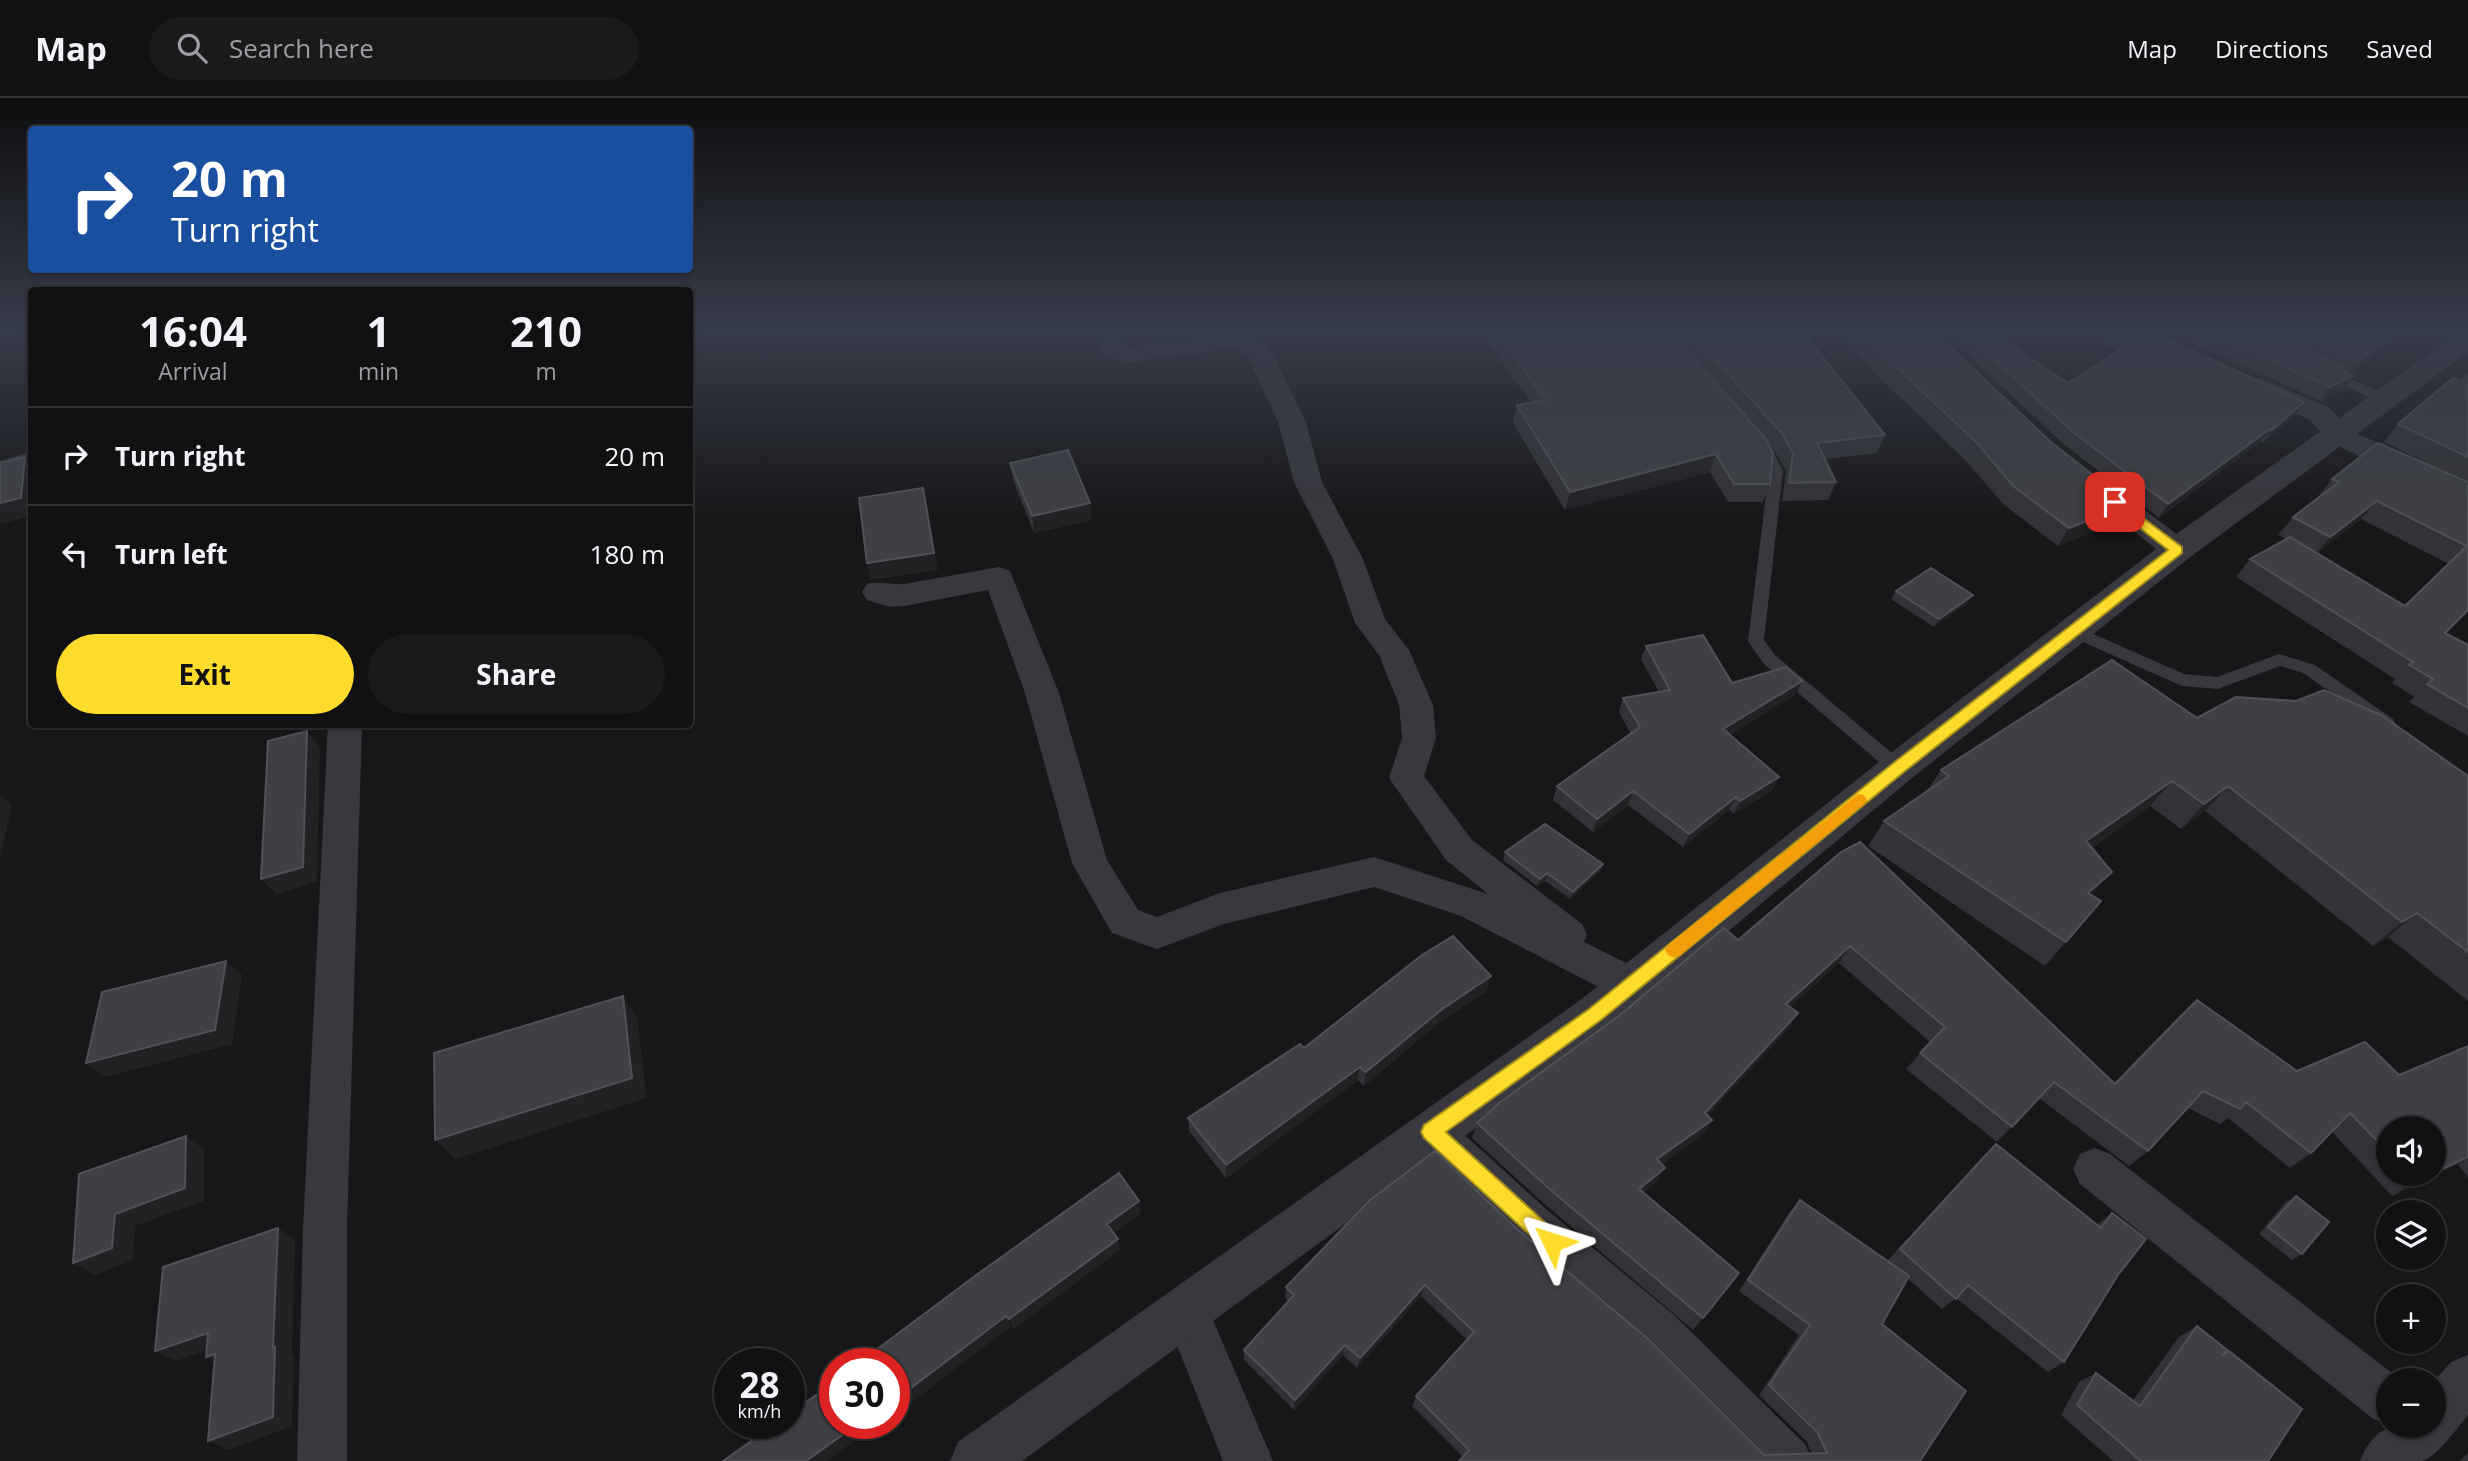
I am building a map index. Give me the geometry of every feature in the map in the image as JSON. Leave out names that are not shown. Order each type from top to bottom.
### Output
[{"type":"street","points":[[1278,391],[1292,422],[1308,482],[1348,559],[1371,623],[1393,650],[1416,705],[1419,738],[1406,778],[1459,850],[1632,985]]},
{"type":"street","points":[[2270,391],[2320,414],[2338,435],[2468,498]]},
{"type":"street","points":[[977,1461],[1595,1015],[1898,768],[2177,550],[2398,391]]},
{"type":"street","points":[[0,471],[28,461]]},
{"type":"street","points":[[2063,461],[2177,550]]},
{"type":"street","points":[[878,592],[890,596],[904,595],[999,578],[1042,693],[1090,863],[1125,922],[1157,933],[1220,909],[1374,872],[1473,904],[1632,985]]},
{"type":"street","points":[[322,1461],[325,1215],[345,728]]},
{"type":"street","points":[[1431,1132],[1531,1224],[1658,1331],[1788,1461]]},
{"type":"street","points":[[2095,1169],[2376,1387]]},
{"type":"street","points":[[1186,1310],[1248,1461]]},
{"type":"street","points":[[2446,1397],[2468,1379]]},
{"type":"street","points":[[2385,1461],[2404,1438]]},
{"type":"lane","points":[[2366,391],[2385,400]]},
{"type":"lane","points":[[1750,434],[1768,454],[1776,471],[1756,641],[1769,659],[1898,768]]},
{"type":"lane","points":[[2073,631],[2182,680],[2218,683],[2279,660],[2309,669],[2400,731]]},
{"type":"building","points":[[1539,391],[1723,391],[1766,439],[1773,453],[1770,484],[1734,484],[1716,454],[1570,492],[1517,405],[1546,400]]},
{"type":"building","points":[[1743,391],[1850,391],[1885,435],[1817,443],[1836,482],[1789,483],[1793,453],[1781,432]]},
{"type":"building","points":[[1921,391],[1996,391],[2052,443],[2130,504],[2069,528],[2013,486],[1979,445]]},
{"type":"building","points":[[2028,391],[2279,391],[2304,402],[2272,430],[2168,504],[2073,432]]},
{"type":"building","points":[[2438,391],[2468,391],[2468,457],[2398,424]]},
{"type":"building","points":[[2378,443],[2468,482],[2468,610],[2445,633],[2468,645],[2468,708],[2427,684],[2433,679],[2409,665],[2413,662],[2250,559],[2290,537],[2405,606],[2467,546],[2377,501],[2330,537],[2293,517],[2339,482],[2332,479]]},
{"type":"building","points":[[1068,450],[1090,503],[1032,516],[1010,463]]},
{"type":"building","points":[[25,457],[21,498],[0,503],[0,463]]},
{"type":"building","points":[[923,488],[934,553],[867,563],[859,498]]},
{"type":"building","points":[[1931,568],[1973,595],[1939,619],[1896,591]]},
{"type":"building","points":[[1703,635],[1732,683],[1786,667],[1802,681],[1723,729],[1779,777],[1740,801],[1736,797],[1689,834],[1633,791],[1597,819],[1557,786],[1640,727],[1623,698],[1670,690],[1646,646]]},
{"type":"building","points":[[2112,660],[2197,718],[2236,697],[2296,701],[2324,690],[2381,715],[2468,776],[2468,952],[2417,913],[2402,922],[2228,786],[2204,804],[2172,781],[2086,841],[2112,872],[2088,893],[2101,901],[2066,942],[1884,821],[1949,776],[1941,770]]},
{"type":"building","points":[[307,731],[303,867],[261,879],[268,741]]},
{"type":"building","points":[[1545,824],[1603,864],[1573,892],[1547,873],[1540,879],[1505,852]]},
{"type":"building","points":[[1860,842],[2115,1084],[2197,1000],[2297,1071],[2365,1042],[2399,1075],[2468,1046],[2468,1157],[2446,1167],[2446,1116],[2376,1116],[2376,1140],[2350,1113],[2311,1153],[2246,1102],[2240,1109],[2203,1091],[2148,1151],[2054,1082],[2012,1127],[1920,1053],[1945,1027],[1850,946],[1786,1004],[1798,1013],[1705,1113],[1712,1120],[1657,1159],[1665,1168],[1639,1189],[1739,1273],[1703,1318],[1554,1193],[1477,1123],[1498,1104],[1620,1015],[1724,928],[1738,940],[1841,852]]},
{"type":"building","points":[[1453,936],[1491,976],[1441,1010],[1366,1072],[1360,1067],[1226,1165],[1188,1118],[1300,1044],[1304,1048],[1422,955]]},
{"type":"building","points":[[226,961],[215,1030],[86,1063],[102,992]]},
{"type":"building","points":[[623,996],[632,1078],[435,1140],[434,1053]]},
{"type":"building","points":[[186,1136],[185,1188],[115,1214],[112,1248],[73,1263],[79,1174]]},
{"type":"building","points":[[1996,1144],[2101,1228],[2112,1213],[2146,1239],[2118,1275],[2064,1362],[1968,1285],[1956,1299],[1900,1249]]},
{"type":"building","points":[[1435,1151],[1517,1229],[1648,1339],[1764,1455],[1827,1453],[1818,1433],[1769,1385],[1810,1325],[1748,1280],[1800,1200],[1909,1276],[1882,1324],[1966,1391],[1920,1461],[1459,1461],[1469,1450],[1416,1396],[1474,1332],[1425,1285],[1360,1358],[1345,1345],[1295,1400],[1244,1350],[1294,1295],[1286,1287],[1370,1200]]},
{"type":"building","points":[[1119,1173],[1139,1201],[1107,1224],[1118,1239],[1009,1319],[1006,1316],[910,1389],[910,1348],[879,1348]]},
{"type":"building","points":[[2296,1196],[2329,1222],[2302,1254],[2268,1227]]},
{"type":"building","points":[[278,1228],[273,1417],[208,1441],[215,1354],[206,1357],[208,1333],[155,1351],[163,1267]]},
{"type":"building","points":[[2197,1326],[2227,1350],[2222,1356],[2229,1351],[2302,1409],[2268,1461],[2141,1461],[2077,1405],[2096,1373],[2140,1406]]},
{"type":"building","points":[[819,1393],[819,1439],[837,1439],[806,1461],[723,1461],[754,1439],[805,1439],[805,1403]]},
{"type":"slow traffic","points":[[1674,950],[1858,800]]},
{"type":"route","points":[[1552,1242],[1431,1132],[1595,1015],[1898,768],[2177,550],[2115,502]]}]
